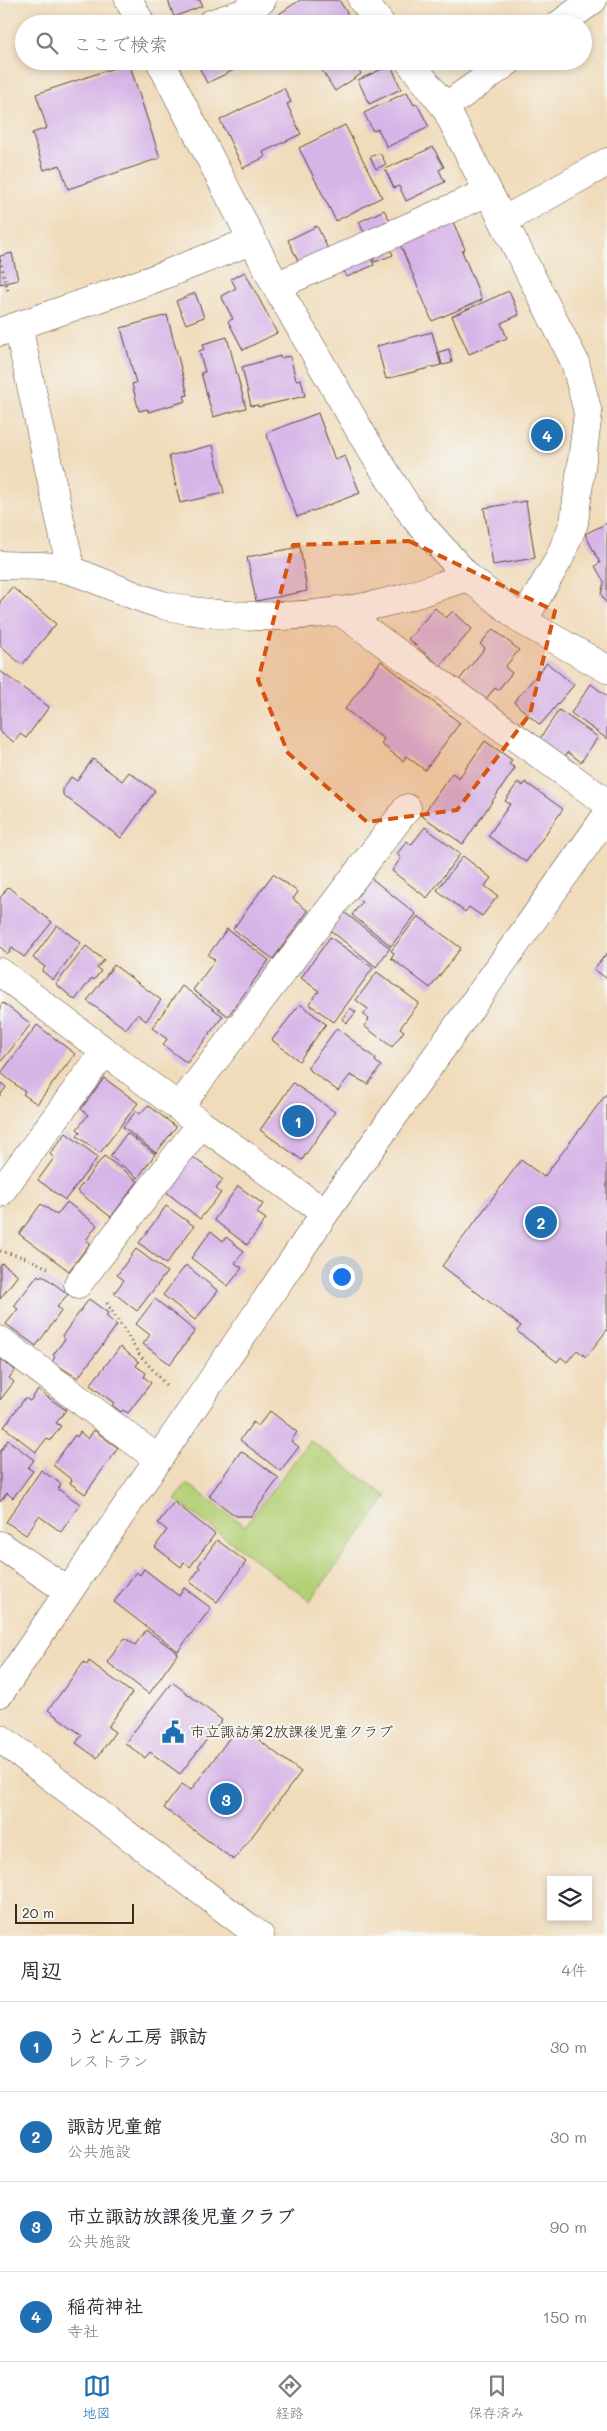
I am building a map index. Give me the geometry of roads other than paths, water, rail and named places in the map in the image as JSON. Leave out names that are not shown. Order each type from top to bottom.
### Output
[{"type":"street","points":[[130,0],[138,15]]},
{"type":"street","points":[[237,15],[262,0]]},
{"type":"street","points":[[362,0],[374,15]]},
{"type":"street","points":[[572,15],[593,0]]},
{"type":"street","points":[[165,70],[251,241],[276,286],[367,442],[414,517],[468,577],[523,621],[607,669]]},
{"type":"street","points":[[416,70],[445,107],[575,362],[588,413],[574,523],[559,559],[523,621]]},
{"type":"street","points":[[445,107],[496,70]]},
{"type":"street","points":[[503,221],[607,162]]},
{"type":"street","points":[[276,286],[488,192]]},
{"type":"street","points":[[71,570],[9,328],[151,280],[251,241]]},
{"type":"street","points":[[0,565],[71,570],[124,593],[164,605],[205,614],[276,615],[338,610],[405,597],[468,577]]},
{"type":"street","points":[[338,610],[607,803]]},
{"type":"street","points":[[179,1107],[407,808]]},
{"type":"street","points":[[0,1693],[325,1213],[607,815]]},
{"type":"street","points":[[0,972],[179,1107],[325,1213]]},
{"type":"street","points":[[0,1193],[105,1051]]},
{"type":"street","points":[[78,1284],[202,1124]]},
{"type":"street","points":[[0,1340],[158,1459]]},
{"type":"street","points":[[0,1545],[68,1591]]},
{"type":"street","points":[[0,1738],[260,1936]]},
{"type":"place","name":"稲荷神社","points":[[547,435]]},
{"type":"place","name":"うどん工房 諏訪","points":[[298,1121]]},
{"type":"place","name":"諏訪児童館","points":[[541,1222]]},
{"type":"place","name":"市立諏訪第2放課後児童クラブ","points":[[173,1732]]},
{"type":"place","name":"市立諏訪放課後児童クラブ","points":[[226,1799]]}]
